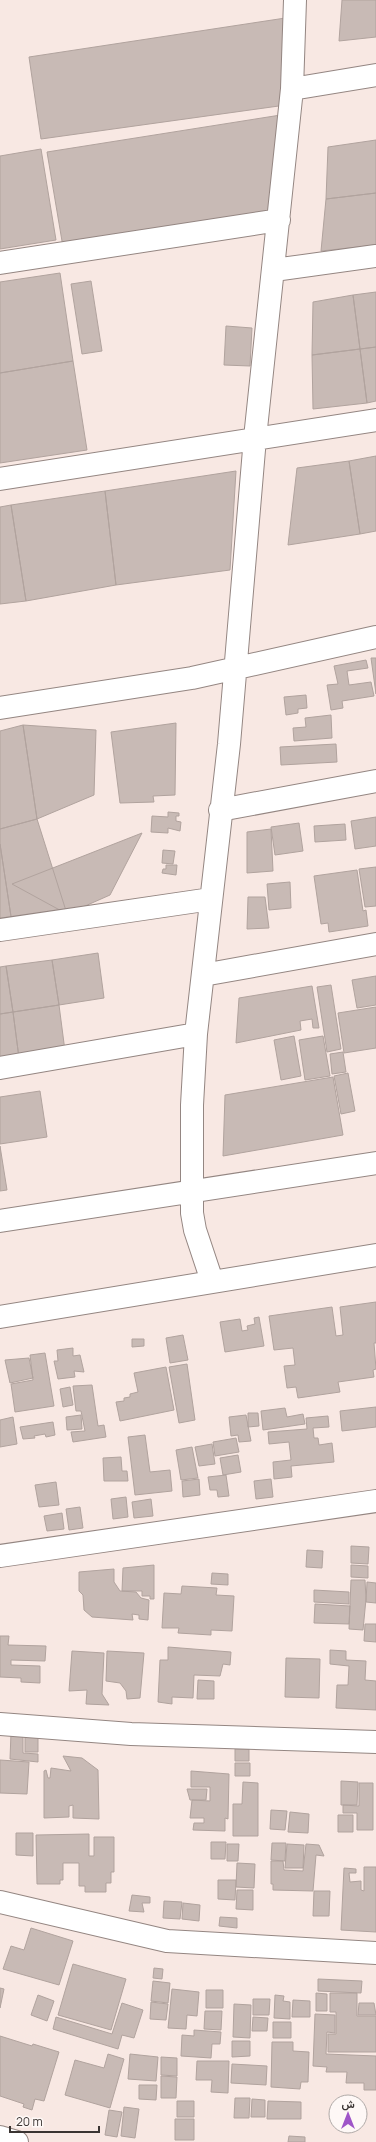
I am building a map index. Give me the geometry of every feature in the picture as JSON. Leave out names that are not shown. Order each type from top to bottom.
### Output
[{"type":"street","points":[[212,1281],[195,1230],[192,1193],[192,1105],[196,1034],[235,668],[255,438],[292,89],[295,0]]},
{"type":"street","points":[[292,89],[376,75]]},
{"type":"street","points":[[0,262],[279,220]]},
{"type":"street","points":[[274,270],[376,256]]},
{"type":"street","points":[[0,479],[376,420]]},
{"type":"street","points":[[0,708],[146,686],[376,637]]},
{"type":"street","points":[[220,810],[376,781]]},
{"type":"street","points":[[0,930],[211,899]]},
{"type":"street","points":[[203,975],[376,944]]},
{"type":"street","points":[[0,1068],[196,1034]]},
{"type":"street","points":[[0,1221],[192,1193],[376,1163]]},
{"type":"street","points":[[0,1317],[376,1255]]},
{"type":"street","points":[[0,1556],[376,1500]]},
{"type":"street","points":[[0,1724],[131,1734],[376,1742]]},
{"type":"street","points":[[0,1902],[167,1941],[376,1953]]},
{"type":"street","points":[[0,2136],[17,2142]]},
{"type":"building","points":[[342,0],[376,0],[376,37],[339,41]]},
{"type":"building","points":[[292,17],[286,105],[41,139],[29,57]]},
{"type":"building","points":[[287,114],[276,214],[63,247],[47,152]]},
{"type":"building","points":[[376,140],[376,193],[326,199],[328,147]]},
{"type":"building","points":[[41,149],[56,240],[0,249],[0,156]]},
{"type":"building","points":[[376,193],[376,245],[321,251],[326,199]]},
{"type":"building","points":[[60,273],[73,361],[0,373],[0,282]]},
{"type":"building","points":[[91,281],[102,351],[82,354],[71,284]]},
{"type":"building","points":[[376,292],[376,347],[360,349],[353,295]]},
{"type":"building","points":[[353,295],[360,349],[312,355],[313,302]]},
{"type":"building","points":[[226,326],[252,328],[250,366],[224,365]]},
{"type":"building","points":[[376,347],[376,401],[367,403],[360,349]]},
{"type":"building","points":[[360,349],[367,403],[313,409],[312,355]]},
{"type":"building","points":[[73,361],[87,450],[0,463],[0,373]]},
{"type":"building","points":[[376,456],[376,531],[360,534],[349,461]]},
{"type":"building","points":[[349,461],[360,534],[288,545],[297,468]]},
{"type":"building","points":[[236,471],[230,570],[116,585],[105,491]]},
{"type":"building","points":[[105,491],[116,585],[26,601],[11,505]]},
{"type":"building","points":[[11,505],[26,601],[0,604],[0,507]]},
{"type":"building","points":[[371,658],[376,658],[376,694]]},
{"type":"building","points":[[366,660],[368,668],[347,671],[349,685],[371,682],[374,696],[342,701],[343,708],[331,710],[327,685],[338,684],[334,666]]},
{"type":"building","points":[[306,695],[307,708],[298,709],[298,713],[286,715],[284,697]]},
{"type":"building","points":[[331,715],[332,738],[294,741],[293,728],[306,727],[305,718]]},
{"type":"building","points":[[176,723],[175,795],[153,796],[154,802],[120,803],[111,732]]},
{"type":"building","points":[[23,725],[96,730],[94,795],[37,819]]},
{"type":"building","points":[[23,725],[37,819],[0,829],[0,731]]},
{"type":"building","points":[[336,744],[337,762],[281,765],[280,747]]},
{"type":"building","points":[[168,812],[179,813],[179,816],[176,816],[176,821],[181,822],[180,831],[168,828],[168,833],[151,832],[152,816],[168,817]]},
{"type":"building","points":[[376,817],[376,846],[355,849],[351,821]]},
{"type":"building","points":[[37,819],[67,914],[12,923],[0,844],[0,829]]},
{"type":"building","points":[[299,823],[303,851],[275,855],[271,827]]},
{"type":"building","points":[[345,824],[346,840],[315,842],[314,826]]},
{"type":"building","points":[[271,829],[273,871],[247,873],[247,832]]},
{"type":"building","points":[[142,833],[110,895],[67,914],[12,884]]},
{"type":"building","points":[[0,844],[12,923],[0,925]]},
{"type":"building","points":[[163,850],[175,851],[173,864],[162,863]]},
{"type":"building","points":[[166,865],[177,865],[176,875],[162,873],[163,869],[166,869]]},
{"type":"building","points":[[376,867],[376,906],[365,907],[359,869]]},
{"type":"building","points":[[357,870],[363,911],[366,910],[368,926],[329,932],[328,923],[321,924],[314,876]]},
{"type":"building","points":[[290,882],[291,908],[269,910],[267,884]]},
{"type":"building","points":[[248,897],[265,897],[269,928],[247,929]]},
{"type":"building","points":[[98,953],[104,998],[59,1005],[52,960]]},
{"type":"building","points":[[52,960],[59,1005],[13,1012],[6,966]]},
{"type":"building","points":[[6,966],[13,1012],[0,1014],[0,967]]},
{"type":"building","points":[[376,976],[376,1005],[357,1008],[352,980]]},
{"type":"building","points":[[331,985],[341,1049],[327,1052],[317,987]]},
{"type":"building","points":[[312,986],[319,1028],[313,1028],[312,1019],[300,1021],[301,1030],[236,1043],[239,998]]},
{"type":"building","points":[[59,1005],[65,1051],[19,1058],[13,1012]]},
{"type":"building","points":[[376,1007],[376,1048],[344,1053],[338,1013]]},
{"type":"building","points":[[13,1012],[19,1058],[0,1060],[0,1014]]},
{"type":"building","points":[[294,1036],[301,1076],[281,1080],[274,1040]]},
{"type":"building","points":[[323,1036],[330,1076],[305,1080],[299,1040]]},
{"type":"building","points":[[343,1052],[346,1072],[332,1074],[330,1054]]},
{"type":"building","points":[[348,1073],[355,1111],[341,1114],[334,1076]]},
{"type":"building","points":[[333,1077],[343,1135],[223,1156],[225,1095]]},
{"type":"building","points":[[40,1091],[47,1137],[0,1144],[0,1097]]},
{"type":"building","points":[[0,1146],[7,1190],[0,1191]]},
{"type":"building","points":[[376,1302],[376,1343],[374,1343],[376,1369],[373,1370],[374,1377],[338,1382],[340,1392],[298,1398],[296,1387],[287,1388],[284,1366],[295,1365],[293,1348],[274,1350],[269,1316],[332,1307],[336,1336],[343,1335],[340,1307]]},
{"type":"building","points":[[259,1317],[264,1346],[225,1352],[220,1322],[240,1319],[242,1331],[248,1330],[247,1326],[255,1324],[254,1318]]},
{"type":"building","points":[[183,1335],[188,1360],[170,1363],[166,1338]]},
{"type":"building","points":[[132,1339],[144,1339],[144,1346],[132,1347]]},
{"type":"building","points":[[73,1348],[73,1356],[80,1355],[84,1372],[74,1371],[75,1377],[58,1379],[54,1361],[58,1361],[57,1350]]},
{"type":"building","points":[[45,1353],[54,1406],[15,1412],[11,1384],[33,1380],[30,1355]]},
{"type":"building","points":[[29,1358],[33,1378],[10,1383],[5,1360]]},
{"type":"building","points":[[187,1364],[195,1420],[179,1423],[169,1367]]},
{"type":"building","points":[[166,1367],[174,1410],[120,1421],[116,1402],[124,1401],[124,1398],[130,1397],[130,1394],[138,1392],[134,1373]]},
{"type":"building","points":[[92,1385],[98,1426],[104,1425],[106,1437],[73,1442],[71,1432],[85,1431],[81,1411],[76,1411],[73,1386]]},
{"type":"building","points":[[70,1387],[73,1405],[63,1407],[60,1389]]},
{"type":"building","points":[[376,1407],[376,1427],[342,1431],[340,1411]]},
{"type":"building","points":[[285,1408],[287,1417],[303,1414],[305,1424],[263,1430],[261,1411]]},
{"type":"building","points":[[248,1413],[258,1413],[259,1426],[248,1427]]},
{"type":"building","points":[[81,1415],[82,1429],[67,1430],[66,1417]]},
{"type":"building","points":[[246,1415],[251,1441],[239,1442],[238,1435],[231,1436],[229,1417]]},
{"type":"building","points":[[328,1416],[329,1427],[313,1428],[314,1438],[318,1438],[319,1445],[332,1443],[334,1462],[291,1466],[292,1477],[274,1479],[273,1462],[291,1460],[289,1442],[269,1444],[268,1432],[307,1429],[306,1418]]},
{"type":"building","points":[[13,1417],[17,1444],[0,1447],[0,1420]]},
{"type":"building","points":[[53,1422],[55,1435],[46,1437],[45,1434],[34,1436],[35,1438],[23,1439],[20,1427]]},
{"type":"building","points":[[145,1435],[150,1472],[170,1470],[172,1491],[135,1495],[128,1437]]},
{"type":"building","points":[[236,1438],[239,1452],[215,1456],[213,1442]]},
{"type":"building","points":[[212,1444],[215,1464],[199,1466],[195,1447]]},
{"type":"building","points":[[192,1447],[198,1478],[181,1480],[176,1450]]},
{"type":"building","points":[[238,1455],[241,1472],[223,1475],[220,1458]]},
{"type":"building","points":[[121,1457],[122,1471],[127,1471],[128,1481],[104,1481],[103,1458]]},
{"type":"building","points":[[226,1475],[229,1496],[218,1497],[217,1490],[210,1490],[208,1477]]},
{"type":"building","points":[[199,1479],[200,1495],[183,1497],[182,1481]]},
{"type":"building","points":[[271,1479],[273,1497],[256,1499],[254,1481]]},
{"type":"building","points":[[56,1482],[59,1505],[39,1507],[35,1485]]},
{"type":"building","points":[[126,1497],[128,1517],[113,1519],[111,1499]]},
{"type":"building","points":[[151,1499],[153,1516],[134,1518],[132,1502]]},
{"type":"building","points":[[80,1507],[83,1528],[69,1530],[66,1509]]},
{"type":"building","points":[[62,1513],[64,1529],[47,1531],[44,1516]]},
{"type":"building","points":[[351,1546],[369,1547],[368,1564],[351,1563]]},
{"type":"building","points":[[307,1550],[323,1551],[322,1568],[306,1567]]},
{"type":"building","points":[[154,1565],[154,1599],[150,1599],[150,1596],[142,1596],[142,1591],[122,1591],[123,1568]]},
{"type":"building","points":[[351,1565],[368,1566],[368,1578],[351,1577]]},
{"type":"building","points":[[114,1569],[114,1582],[120,1591],[136,1592],[141,1598],[149,1600],[148,1620],[139,1619],[139,1615],[132,1614],[133,1620],[92,1617],[84,1610],[83,1595],[79,1591],[79,1572]]},
{"type":"building","points":[[212,1573],[228,1574],[228,1585],[211,1584]]},
{"type":"building","points":[[351,1580],[365,1580],[366,1599],[363,1630],[349,1629]]},
{"type":"building","points":[[367,1582],[376,1583],[376,1603],[366,1602]]},
{"type":"building","points":[[182,1586],[217,1588],[216,1595],[234,1596],[232,1631],[211,1630],[211,1635],[178,1633],[179,1628],[162,1628],[164,1593],[181,1594]]},
{"type":"building","points":[[314,1590],[349,1592],[349,1604],[314,1602]]},
{"type":"building","points":[[315,1604],[350,1606],[349,1624],[314,1623]]},
{"type":"building","points":[[365,1624],[376,1624],[376,1642],[364,1641]]},
{"type":"building","points":[[0,1636],[9,1636],[8,1645],[46,1646],[45,1661],[11,1660],[11,1665],[40,1666],[40,1683],[21,1682],[21,1678],[0,1677]]},
{"type":"building","points":[[168,1647],[231,1652],[230,1665],[223,1664],[220,1676],[194,1675],[193,1698],[172,1697],[172,1704],[158,1702],[160,1660],[168,1660]]},
{"type":"building","points":[[330,1650],[346,1651],[346,1660],[366,1661],[365,1680],[376,1681],[376,1710],[336,1708],[337,1685],[348,1685],[349,1666],[330,1664]]},
{"type":"building","points":[[72,1651],[104,1653],[102,1694],[109,1705],[86,1704],[87,1690],[69,1691]]},
{"type":"building","points":[[107,1651],[144,1653],[140,1698],[127,1699],[126,1691],[120,1683],[106,1681]]},
{"type":"building","points":[[286,1658],[320,1659],[319,1698],[285,1697]]},
{"type":"building","points":[[198,1680],[214,1681],[214,1699],[197,1699]]},
{"type":"building","points":[[11,1733],[23,1733],[23,1753],[38,1754],[38,1762],[10,1759]]},
{"type":"building","points":[[25,1737],[38,1737],[38,1752],[25,1752]]},
{"type":"building","points":[[235,1749],[249,1749],[249,1761],[235,1761]]},
{"type":"building","points":[[63,1756],[82,1758],[98,1770],[99,1819],[73,1818],[73,1805],[69,1806],[69,1817],[44,1818],[44,1771],[46,1770],[48,1778],[50,1778],[51,1768],[71,1771]]},
{"type":"building","points":[[0,1760],[29,1762],[27,1794],[0,1793]]},
{"type":"building","points":[[235,1763],[250,1763],[250,1776],[235,1776]]},
{"type":"building","points":[[191,1771],[229,1774],[228,1819],[225,1818],[225,1831],[193,1830],[194,1823],[204,1823],[204,1818],[190,1818],[192,1800],[210,1801],[210,1787],[191,1787]]},
{"type":"building","points":[[341,1781],[358,1782],[357,1805],[341,1805]]},
{"type":"building","points":[[243,1782],[258,1783],[258,1836],[233,1836],[233,1804],[242,1804]]},
{"type":"building","points":[[359,1783],[373,1783],[373,1830],[357,1830],[357,1813],[343,1813],[343,1805],[359,1806]]},
{"type":"building","points":[[187,1789],[207,1789],[206,1800],[190,1800]]},
{"type":"building","points":[[271,1810],[287,1811],[285,1830],[270,1829]]},
{"type":"building","points":[[290,1812],[309,1814],[308,1833],[288,1832]]},
{"type":"building","points":[[338,1815],[353,1815],[353,1832],[338,1832]]},
{"type":"building","points":[[16,1833],[33,1833],[33,1856],[16,1855]]},
{"type":"building","points":[[89,1834],[89,1856],[94,1856],[94,1837],[114,1837],[114,1872],[111,1872],[111,1883],[106,1883],[106,1892],[85,1892],[85,1886],[79,1886],[79,1863],[63,1863],[63,1880],[60,1880],[60,1884],[37,1884],[36,1835]]},
{"type":"building","points":[[211,1842],[226,1842],[225,1859],[211,1859]]},
{"type":"building","points":[[272,1843],[286,1843],[285,1861],[271,1860]]},
{"type":"building","points":[[227,1844],[239,1844],[238,1861],[227,1861]]},
{"type":"building","points":[[287,1844],[304,1845],[303,1868],[285,1868]]},
{"type":"building","points":[[306,1844],[319,1845],[324,1856],[316,1855],[313,1891],[273,1890],[273,1884],[271,1884],[271,1861],[283,1861],[284,1870],[303,1871]]},
{"type":"building","points":[[237,1863],[255,1864],[254,1888],[236,1887]]},
{"type":"building","points":[[364,1867],[376,1867],[376,1932],[341,1930],[344,1868],[356,1869],[356,1873],[349,1873],[350,1882],[361,1881],[361,1890],[364,1891]]},
{"type":"building","points":[[218,1880],[236,1880],[235,1900],[218,1899]]},
{"type":"building","points":[[237,1890],[253,1890],[253,1910],[236,1909]]},
{"type":"building","points":[[314,1891],[330,1891],[329,1916],[313,1916]]},
{"type":"building","points":[[132,1895],[150,1897],[150,1903],[142,1903],[144,1912],[129,1911]]},
{"type":"building","points":[[164,1901],[182,1902],[180,1919],[163,1918]]},
{"type":"building","points":[[183,1903],[200,1905],[199,1921],[182,1919]]},
{"type":"building","points":[[220,1917],[237,1918],[237,1928],[219,1926]]},
{"type":"building","points":[[31,1928],[73,1941],[59,1985],[3,1969],[11,1946],[24,1950]]},
{"type":"building","points":[[73,1964],[126,1979],[111,2030],[58,2015]]},
{"type":"building","points":[[154,1968],[163,1969],[162,1979],[153,1978]]},
{"type":"building","points":[[318,1979],[362,1981],[361,1993],[318,1991]]},
{"type":"building","points":[[153,1981],[170,1983],[168,2003],[151,2001]]},
{"type":"building","points":[[0,1988],[4,1989],[0,2008]]},
{"type":"building","points":[[172,1989],[199,1992],[197,2016],[187,2015],[186,2029],[168,2028]]},
{"type":"building","points":[[206,1990],[223,1990],[223,2008],[206,2008]]},
{"type":"building","points":[[316,1993],[327,1994],[327,2011],[316,2011]]},
{"type":"building","points":[[330,1993],[357,1993],[357,2016],[376,2016],[376,2052],[328,2052],[328,2034],[336,2034],[336,2012],[330,2012]]},
{"type":"building","points":[[38,1995],[54,2001],[47,2021],[31,2015]]},
{"type":"building","points":[[275,1995],[284,1996],[283,2001],[290,2002],[290,2019],[274,2018]]},
{"type":"building","points":[[253,1999],[270,1999],[269,2015],[253,2015]]},
{"type":"building","points":[[293,2000],[310,2001],[310,2017],[292,2017]]},
{"type":"building","points":[[151,2002],[168,2004],[166,2020],[150,2019]]},
{"type":"building","points":[[122,2003],[143,2010],[134,2038],[122,2035],[118,2049],[53,2029],[56,2017],[112,2034]]},
{"type":"building","points":[[359,2003],[374,2003],[376,2015],[358,2015]]},
{"type":"building","points":[[234,2004],[251,2005],[250,2038],[233,2037]]},
{"type":"building","points":[[205,2011],[222,2011],[221,2030],[204,2029]]},
{"type":"building","points":[[315,2014],[335,2015],[335,2033],[327,2032],[326,2054],[376,2056],[376,2090],[364,2090],[364,2083],[346,2083],[347,2072],[326,2072],[327,2067],[313,2066]]},
{"type":"building","points":[[253,2017],[268,2018],[267,2031],[252,2031]]},
{"type":"building","points":[[273,2022],[291,2022],[291,2038],[273,2038]]},
{"type":"building","points":[[194,2030],[221,2032],[220,2044],[212,2044],[211,2058],[181,2056],[182,2035],[194,2036]]},
{"type":"building","points":[[0,2036],[32,2046],[33,2044],[59,2052],[44,2101],[35,2099],[32,2110],[23,2107],[24,2104],[0,2096]]},
{"type":"building","points":[[232,2041],[250,2041],[250,2056],[232,2057]]},
{"type":"building","points":[[272,2042],[293,2042],[293,2051],[309,2052],[308,2082],[301,2082],[300,2089],[271,2087]]},
{"type":"building","points":[[108,2054],[124,2059],[110,2108],[65,2095],[75,2060],[104,2068]]},
{"type":"building","points":[[130,2054],[158,2057],[156,2081],[128,2079]]},
{"type":"building","points":[[161,2057],[177,2058],[177,2076],[161,2075]]},
{"type":"building","points":[[197,2061],[229,2061],[228,2093],[211,2092],[212,2080],[196,2080]]},
{"type":"building","points":[[232,2064],[267,2066],[266,2085],[231,2083]]},
{"type":"building","points":[[161,2076],[177,2077],[176,2098],[161,2098]]},
{"type":"building","points":[[139,2085],[157,2085],[156,2100],[139,2099]]},
{"type":"building","points":[[235,2098],[250,2098],[249,2118],[234,2118]]},
{"type":"building","points":[[252,2099],[265,2100],[265,2117],[251,2117]]},
{"type":"building","points":[[177,2101],[194,2101],[194,2117],[177,2117]]},
{"type":"building","points":[[268,2101],[301,2102],[301,2119],[267,2119]]},
{"type":"building","points":[[124,2107],[139,2109],[135,2138],[121,2136]]},
{"type":"building","points":[[109,2110],[122,2112],[117,2137],[105,2135]]},
{"type":"building","points":[[175,2119],[194,2119],[194,2140],[175,2140]]},
{"type":"building","points":[[289,2136],[305,2137],[305,2142],[288,2142]]}]
